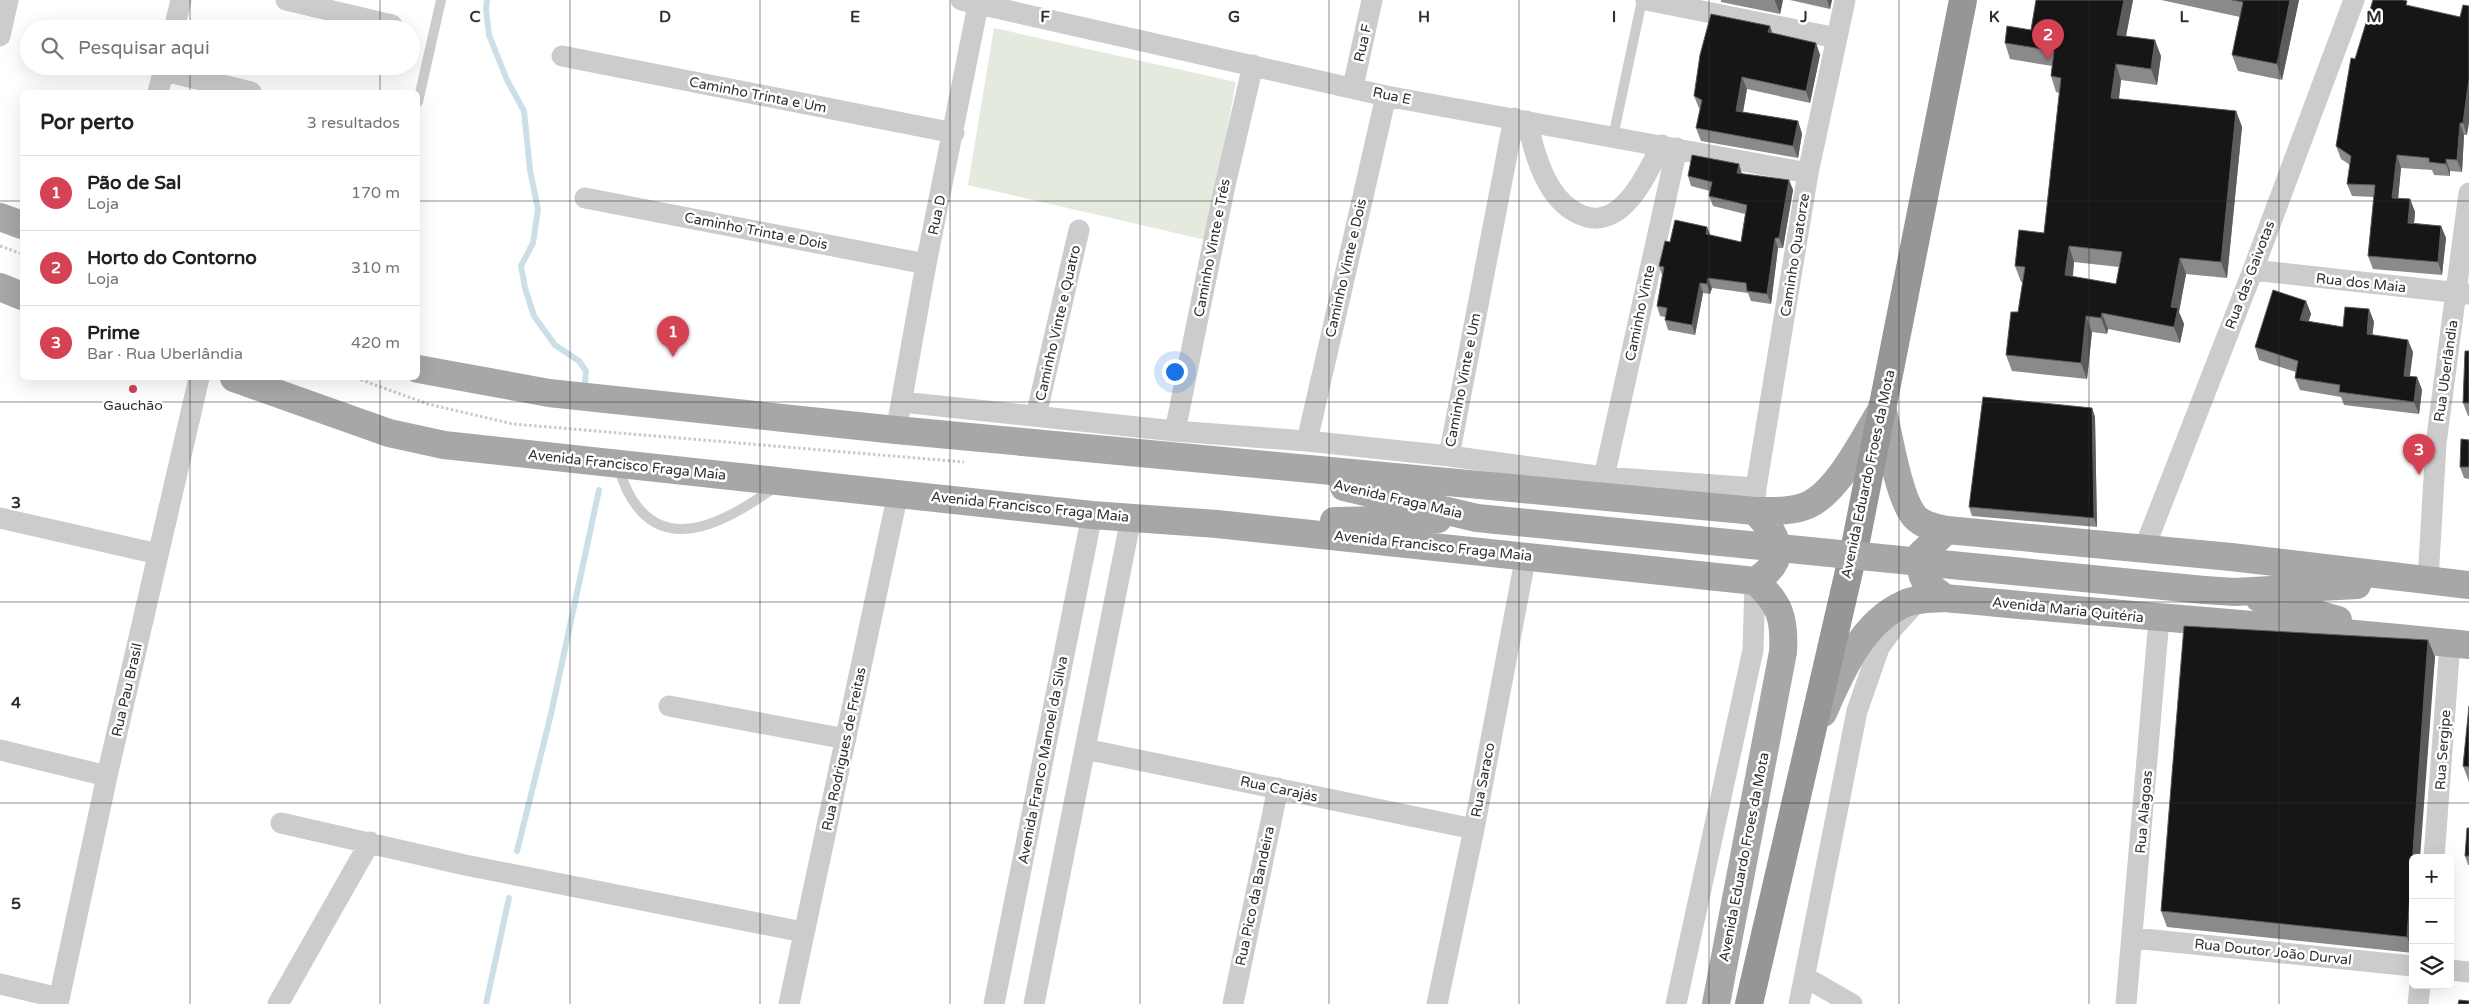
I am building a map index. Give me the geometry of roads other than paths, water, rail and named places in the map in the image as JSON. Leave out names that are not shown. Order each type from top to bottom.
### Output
[{"type":"highway","name":"Avenida Eduardo Froes da Mota","points":[[1749,1004],[1856,541],[1963,0]]},
{"type":"highway","name":"Avenida Eduardo Froes da Mota","points":[[1763,947],[1764,1004]]},
{"type":"main road","points":[[0,217],[20,224]]},
{"type":"main road","points":[[0,288],[20,295]]},
{"type":"main road","points":[[420,370],[549,393],[896,430],[1240,462],[1755,500],[1786,511],[1808,505],[1826,494],[1842,472],[1882,407]]},
{"type":"main road","name":"Avenida Francisco Fraga Maia","points":[[240,380],[389,434],[444,445],[1092,515],[1217,524],[1526,555],[1755,581]]},
{"type":"main road","points":[[1882,407],[1906,502],[1916,518],[1927,526],[1947,530],[2144,549],[2469,586]]},
{"type":"main road","name":"Avenida Fraga Maia","points":[[1240,462],[1487,519]]},
{"type":"main road","points":[[1755,500],[1777,539],[1775,564],[1768,573],[1755,581]]},
{"type":"main road","points":[[1487,519],[2204,590],[2235,592],[2428,580]]},
{"type":"main road","name":"Avenida Fraga Maia","points":[[1217,524],[1487,519]]},
{"type":"main road","points":[[1945,598],[1925,583],[1919,571],[1920,554],[1947,530]]},
{"type":"main road","name":"Avenida Eduardo Froes da Mota","points":[[1716,1004],[1784,652],[1784,632],[1781,614],[1768,592],[1755,581]]},
{"type":"main road","name":"Avenida Maria Quitéria","points":[[2235,592],[2402,637]]},
{"type":"main road","name":"Avenida Maria Quitéria","points":[[1811,742],[1835,685],[1861,641],[1878,622],[1894,610],[1905,603],[1919,600],[1945,598],[2159,619],[2402,637],[2460,644]]},
{"type":"street","points":[[0,34],[8,0]]},
{"type":"street","points":[[176,20],[181,0]]},
{"type":"street","points":[[286,0],[371,20]]},
{"type":"street","name":"Rua F","points":[[1353,87],[1372,0]]},
{"type":"street","points":[[1644,0],[1837,38]]},
{"type":"street","name":"Caminho Quatorze","points":[[1755,500],[1808,173],[1845,0]]},
{"type":"street","name":"Rua das Gaivotas","points":[[2144,549],[2253,270],[2354,0]]},
{"type":"street","name":"Rua E","points":[[973,1],[1386,96],[1808,173]]},
{"type":"street","name":"Rua D","points":[[896,430],[926,264],[954,133],[973,1]]},
{"type":"street","name":"Caminho Trinta e Um","points":[[562,56],[954,133]]},
{"type":"street","name":"Caminho Vinte e Três","points":[[1176,431],[1224,190],[1253,65]]},
{"type":"street","points":[[159,90],[162,75]]},
{"type":"street","points":[[177,75],[204,87],[232,90]]},
{"type":"street","name":"Caminho Vinte e Dois","points":[[1307,441],[1386,96]]},
{"type":"street","points":[[1520,120],[1546,178],[1559,201],[1576,214],[1592,218],[1609,216],[1625,204],[1669,147]]},
{"type":"street","name":"Caminho Vinte e Um","points":[[1520,120],[1449,456],[1755,500]]},
{"type":"street","name":"Caminho Vinte","points":[[1604,477],[1669,147]]},
{"type":"street","name":"Rua Uberlândia","points":[[2428,580],[2436,444],[2463,294],[2469,193]]},
{"type":"street","name":"Caminho Trinta e Dois","points":[[585,198],[926,264]]},
{"type":"street","name":"Caminho Vinte e Quatro","points":[[1036,416],[1079,230]]},
{"type":"street","name":"Rua dos Maia","points":[[2253,270],[2463,294]]},
{"type":"street","name":"Rua Pau Brasil","points":[[58,1001],[107,776],[199,380]]},
{"type":"street","points":[[902,402],[1176,431],[1307,441],[1449,456]]},
{"type":"street","name":"Rua Rodrigues de Freitas","points":[[789,1004],[898,493]]},
{"type":"street","name":"Avenida Franco Manoel da Silva","points":[[994,1004],[1092,515]]},
{"type":"street","points":[[0,518],[158,554]]},
{"type":"street","points":[[1034,1004],[1132,518]]},
{"type":"street","name":"Rua Saraco","points":[[1437,1004],[1474,829],[1526,555]]},
{"type":"street","points":[[1676,1004],[1753,650],[1755,581]]},
{"type":"street","points":[[1799,1004],[1857,711],[1866,679],[1879,648],[1893,628],[1919,600]]},
{"type":"street","name":"Rua Alagoas","points":[[2126,1004],[2134,938],[2159,619]]},
{"type":"street","name":"Rua Sergipe","points":[[2434,854],[2460,644]]},
{"type":"street","points":[[670,706],[846,739]]},
{"type":"street","name":"Rua Carajás","points":[[1085,749],[1474,829]]},
{"type":"street","points":[[0,750],[107,776]]},
{"type":"street","name":"Rua Pico da Bandeira","points":[[1232,1004],[1278,788]]},
{"type":"street","points":[[282,823],[465,865],[804,932]]},
{"type":"street","points":[[278,1004],[370,842]]},
{"type":"street","name":"Rua Doutor João Durval","points":[[2134,938],[2409,966]]},
{"type":"street","points":[[2454,970],[2469,972]]},
{"type":"street","points":[[1804,977],[1845,1002]]},
{"type":"street","points":[[0,984],[58,1001]]},
{"type":"street","points":[[2418,1004],[2420,989]]},
{"type":"lane","points":[[420,93],[440,0]]},
{"type":"lane","points":[[1613,137],[1644,0]]},
{"type":"lane","points":[[616,463],[628,493],[641,510],[654,522],[679,529],[702,528],[727,519],[785,481]]},
{"type":"waterway","points":[[487,0],[486,9],[489,35],[507,80],[524,111],[530,170],[538,209],[533,243],[521,266],[525,288],[534,316],[555,345],[579,361],[586,371],[585,384]]},
{"type":"waterway","points":[[517,851],[551,714],[599,490]]},
{"type":"waterway","points":[[486,1004],[509,898]]},
{"type":"place","name":"Horto do Contorno","points":[[2048,60]]},
{"type":"place","name":"Pão de Sal","points":[[673,357]]},
{"type":"place","name":"Gauchão","points":[[133,389]]},
{"type":"place","name":"Prime","points":[[2419,475]]}]
